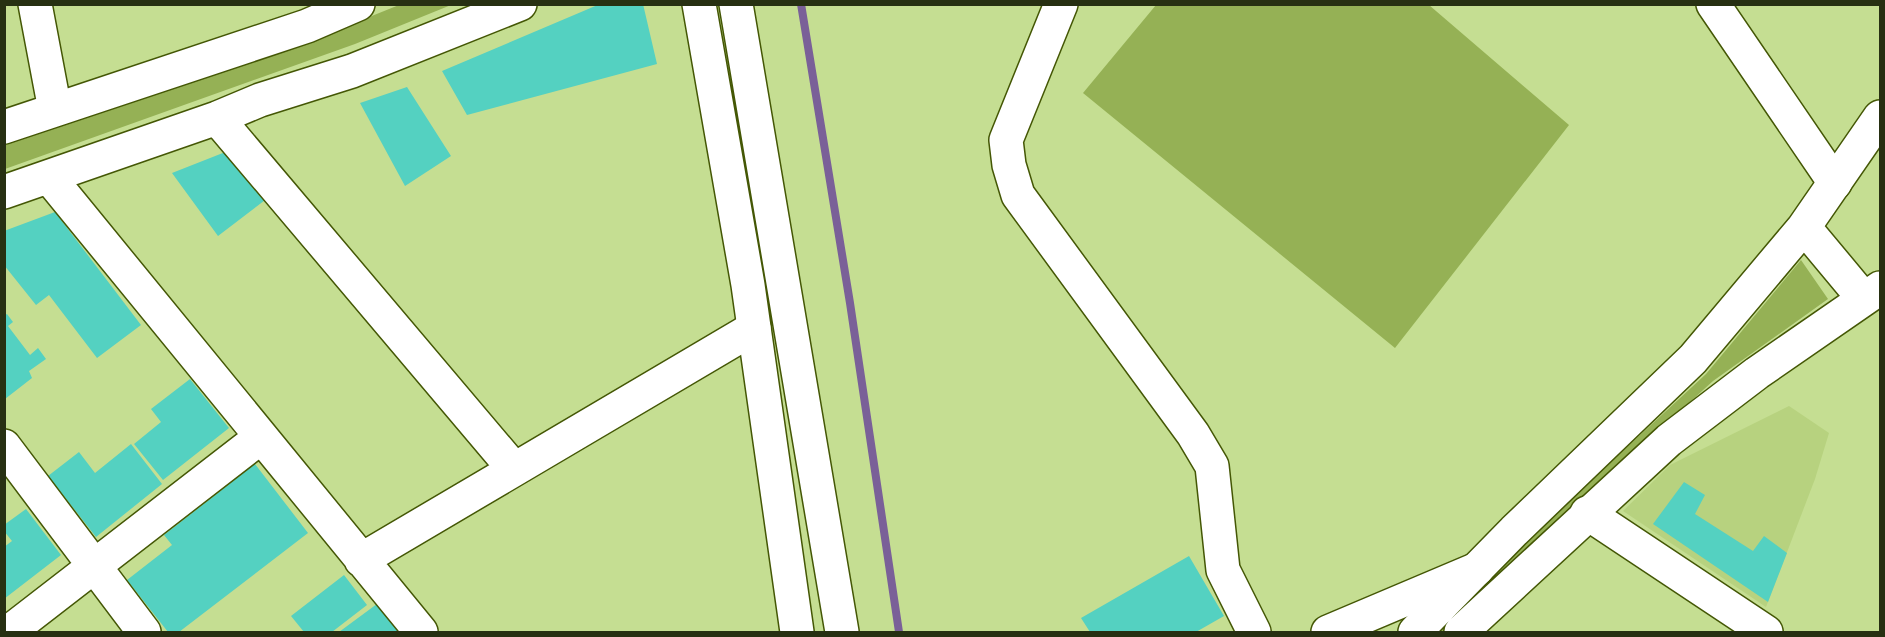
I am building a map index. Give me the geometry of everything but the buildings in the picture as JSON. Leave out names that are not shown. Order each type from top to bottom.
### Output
[{"type":"street","points":[[35,4],[55,110]]},
{"type":"street","points":[[4,127],[55,110],[305,15],[358,4]]},
{"type":"street","points":[[4,192],[217,118],[260,100],[352,71],[520,4]]},
{"type":"street","points":[[699,4],[754,328],[797,633]]},
{"type":"street","points":[[736,4],[842,633]]},
{"type":"street","points":[[1060,4],[1006,140],[1009,165],[1018,195],[1193,434],[1212,466],[1223,570],[1254,633]]},
{"type":"street","points":[[1713,4],[1835,183]]},
{"type":"street","points":[[1415,633],[1477,569],[1693,359],[1804,227],[1881,117]]},
{"type":"street","points":[[217,118],[514,469]]},
{"type":"street","points":[[49,177],[420,633]]},
{"type":"street","points":[[1461,633],[1587,513],[1669,440],[1757,373],[1872,294],[1804,227]]},
{"type":"street","points":[[362,560],[754,328]]},
{"type":"street","points":[[9,633],[261,437]]},
{"type":"street","points":[[4,446],[144,633]]},
{"type":"street","points":[[1587,513],[1759,630]]},
{"type":"street","points":[[1328,633],[1477,569]]},
{"type":"shaded area","points":[[399,5],[451,5],[355,44],[5,169],[5,143],[347,26]]},
{"type":"shaded area","points":[[1156,5],[1429,5],[1569,125],[1395,348],[1083,93]]},
{"type":"shaded area","points":[[1801,260],[1828,299],[1713,381],[1546,533],[1448,632],[1436,632],[1544,524],[1706,374]]},
{"type":"shaded area","points":[[1789,406],[1829,433],[1815,479],[1766,607],[1623,511],[1670,465]]},
{"type":"waterway","points":[[801,4],[850,303],[899,632]]}]
